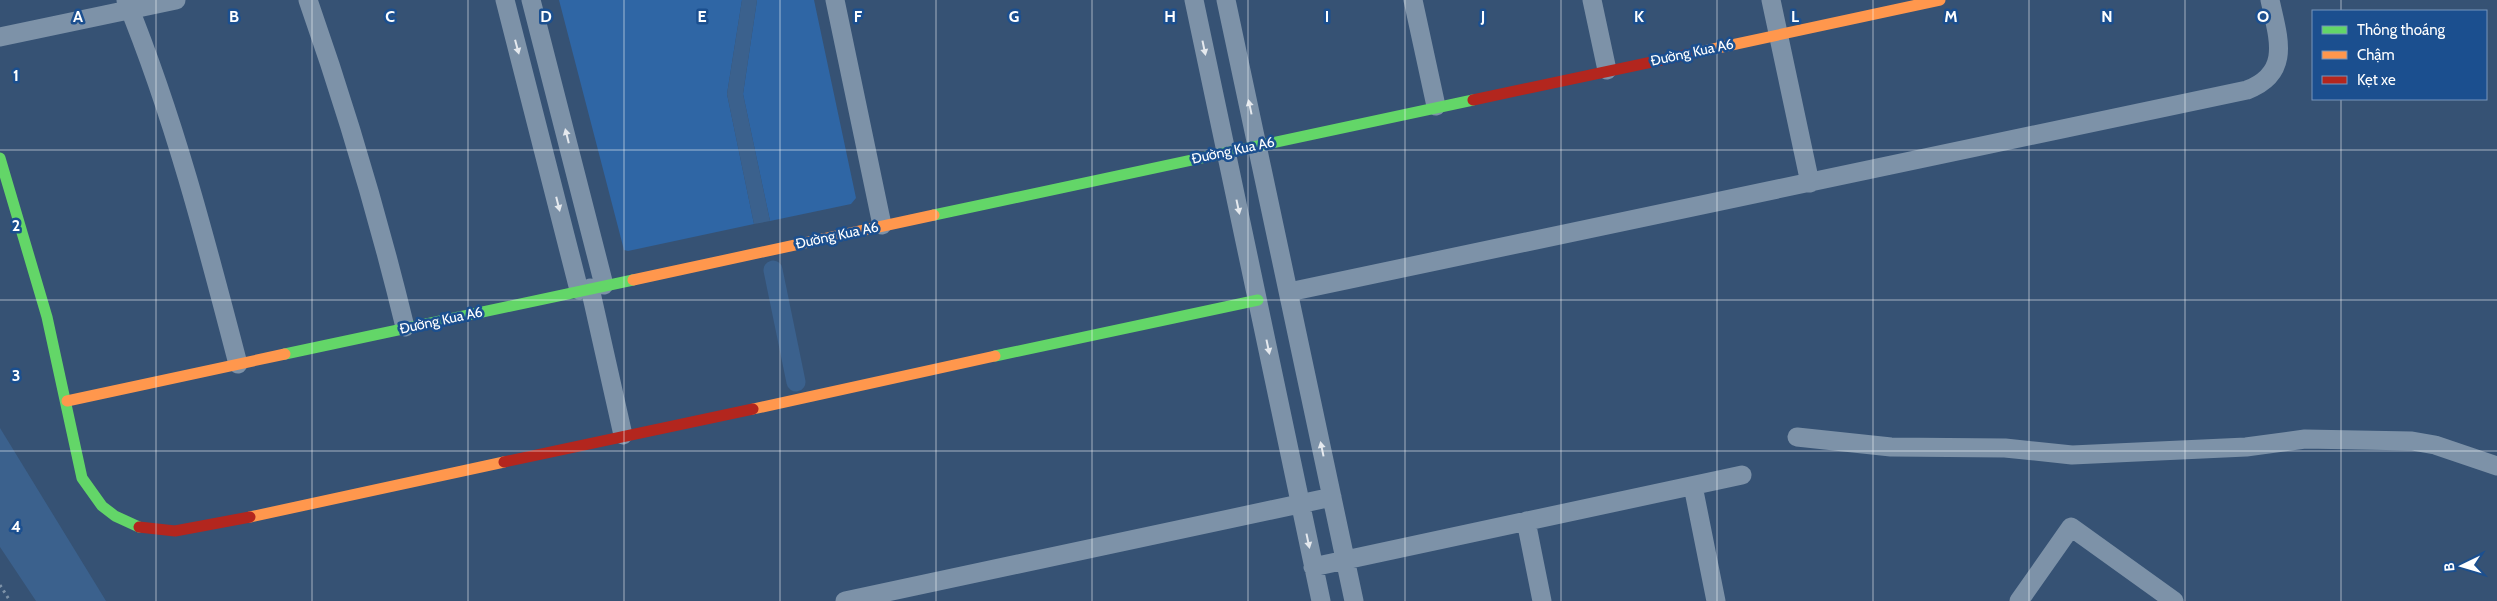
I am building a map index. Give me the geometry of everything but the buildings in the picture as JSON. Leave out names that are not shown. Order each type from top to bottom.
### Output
[{"type":"street","points":[[0,37],[128,5],[176,0]]},
{"type":"street","points":[[308,0],[360,155],[386,246],[405,328]]},
{"type":"street","points":[[505,0],[591,288]]},
{"type":"street","points":[[531,0],[623,435]]},
{"type":"street","points":[[835,0],[882,225]]},
{"type":"street","points":[[1194,0],[1321,601]]},
{"type":"street","points":[[1226,0],[1354,601]]},
{"type":"street","points":[[1413,0],[1436,106]]},
{"type":"street","points":[[1592,0],[1606,70]]},
{"type":"street","points":[[1771,0],[1810,183]]},
{"type":"street","name":"Đường Kua A6","points":[[67,401],[1436,106],[1940,0]]},
{"type":"street","points":[[1288,292],[1810,183],[2256,87],[2271,74],[2280,54],[2270,0]]},
{"type":"street","points":[[128,5],[177,147],[199,218],[238,364]]},
{"type":"street","points":[[0,158],[33,264],[67,401],[78,464],[89,490],[101,505],[116,517],[140,528],[162,532],[193,529],[623,435],[1258,300]]},
{"type":"street","points":[[1798,437],[1891,447],[2005,448],[2072,455],[2246,446],[2305,439],[2412,441],[2435,445],[2497,466]]},
{"type":"street","points":[[1314,567],[1742,475]]},
{"type":"street","points":[[1693,486],[1716,601]]},
{"type":"street","points":[[845,601],[1332,497]]},
{"type":"street","points":[[1526,522],[1542,601]]},
{"type":"street","points":[[2019,601],[2072,527],[2174,601]]},
{"type":"path","points":[[0,585],[10,601]]},
{"type":"shaded area","points":[[559,0],[742,0],[727,94],[754,224],[628,251],[624,250]]},
{"type":"shaded area","points":[[742,0],[757,0],[743,94],[770,221],[754,224],[727,94]]},
{"type":"shaded area","points":[[757,0],[814,0],[856,198],[851,204],[770,221],[743,94]]},
{"type":"shaded area","points":[[0,428],[106,601],[36,601],[0,547]]},
{"type":"waterway","points":[[773,270],[796,382]]},
{"type":"traffic: fast","points":[[934,215],[1473,100]]},
{"type":"traffic: fast","points":[[0,158],[47,317],[82,478],[102,506],[115,516],[139,527]]},
{"type":"traffic: fast","points":[[285,354],[633,280]]},
{"type":"traffic: fast","points":[[995,356],[1258,300]]},
{"type":"traffic: slow","points":[[1699,52],[1940,0]]},
{"type":"traffic: slow","points":[[633,280],[934,215]]},
{"type":"traffic: slow","points":[[67,401],[285,354]]},
{"type":"traffic: slow","points":[[753,409],[995,356]]},
{"type":"traffic: slow","points":[[250,517],[504,462]]},
{"type":"traffic: jam","points":[[1473,100],[1699,52]]},
{"type":"traffic: jam","points":[[504,462],[753,409]]},
{"type":"traffic: jam","points":[[139,527],[175,531],[250,517]]}]
